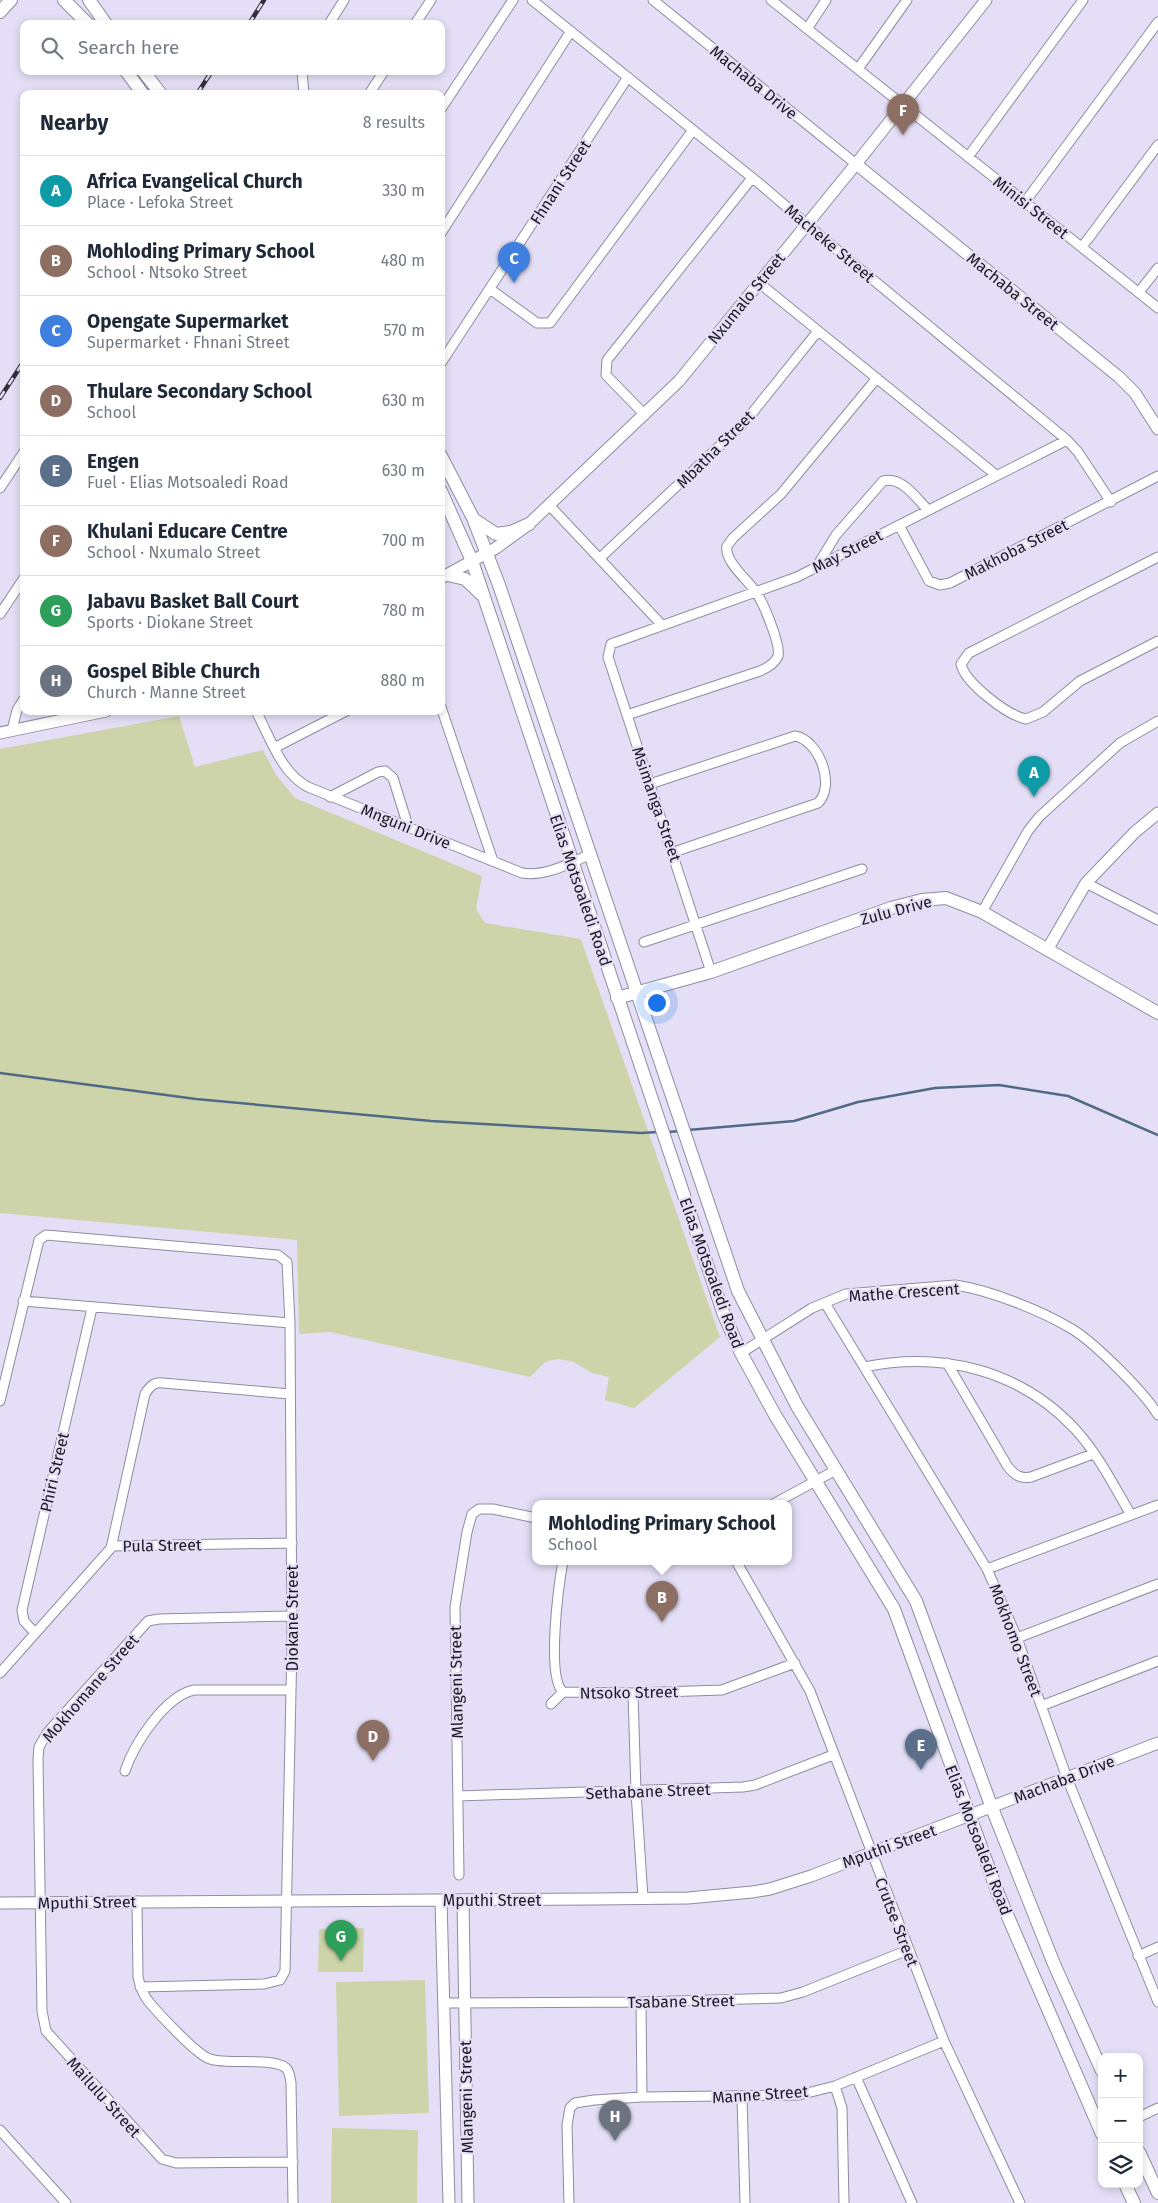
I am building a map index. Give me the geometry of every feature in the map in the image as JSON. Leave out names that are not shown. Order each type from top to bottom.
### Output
[{"type":"main road","points":[[5,7],[16,0]]},
{"type":"main road","points":[[64,0],[85,20]]},
{"type":"main road","points":[[74,0],[86,20]]},
{"type":"main road","points":[[89,0],[103,20]]},
{"type":"main road","points":[[129,75],[140,90]]},
{"type":"main road","points":[[146,75],[158,90]]},
{"type":"main road","name":"Elias Motsoaledi Road","points":[[445,464],[473,518],[488,553],[639,992],[678,1116],[736,1283],[762,1339],[797,1406],[916,1600],[992,1808],[1054,1964],[1098,2062]]},
{"type":"main road","name":"Elias Motsoaledi Road","points":[[445,500],[472,561],[571,862],[716,1291],[741,1352],[815,1482],[894,1608],[999,1896],[1098,2125]]},
{"type":"main road","points":[[473,518],[489,532],[496,534],[511,532],[529,524]]},
{"type":"main road","points":[[445,576],[465,579],[483,596]]},
{"type":"main road","name":"Zulu Drive","points":[[617,998],[711,972],[891,908],[922,900],[946,898],[982,912],[1158,1013]]},
{"type":"main road","points":[[1143,2161],[1158,2193]]},
{"type":"main road","points":[[1127,2188],[1134,2203]]},
{"type":"street","points":[[332,20],[344,0]]},
{"type":"street","points":[[418,20],[431,0]]},
{"type":"street","points":[[445,103],[513,0]]},
{"type":"street","name":"Macheke Street","points":[[532,0],[628,76],[1067,440],[1078,452],[1110,502]]},
{"type":"street","name":"Machaba Drive","points":[[653,0],[856,164]]},
{"type":"street","name":"Minisi Street","points":[[771,0],[1158,308]]},
{"type":"street","points":[[807,29],[826,0]]},
{"type":"street","points":[[858,70],[907,0]]},
{"type":"street","name":"Nxumalo Street","points":[[445,576],[488,553],[529,524],[679,381],[904,105],[986,0]]},
{"type":"street","points":[[968,157],[1083,0]]},
{"type":"street","points":[[1025,202],[1158,22]]},
{"type":"street","points":[[445,227],[571,31]]},
{"type":"street","points":[[302,75],[304,90]]},
{"type":"street","points":[[372,90],[381,75]]},
{"type":"street","name":"Fhnani Street","points":[[445,357],[628,76]]},
{"type":"street","points":[[490,289],[537,323],[550,323],[692,130]]},
{"type":"street","points":[[1082,247],[1158,145]]},
{"type":"street","name":"Machaba Street","points":[[856,164],[1119,377],[1135,393],[1158,429]]},
{"type":"street","points":[[645,415],[606,375],[605,364],[752,178]]},
{"type":"street","points":[[1139,292],[1158,268]]},
{"type":"street","points":[[758,282],[996,475]]},
{"type":"street","name":"Mbatha Street","points":[[600,558],[745,422],[818,331]]},
{"type":"street","points":[[627,716],[771,665],[776,659],[778,650],[757,593],[727,554],[730,542],[781,494],[877,378]]},
{"type":"street","name":"May Street","points":[[618,640],[757,593],[817,567],[1067,440]]},
{"type":"street","points":[[0,488],[20,458]]},
{"type":"street","name":"Makhoba Street","points":[[899,525],[928,581],[940,585],[950,583],[1158,476]]},
{"type":"street","points":[[817,567],[836,535],[883,481],[895,481],[903,485],[928,510]]},
{"type":"street","points":[[549,505],[661,624]]},
{"type":"street","points":[[1158,557],[969,653],[962,664],[963,670],[975,686],[1011,714],[1026,719],[1042,712],[1080,680],[1158,641]]},
{"type":"street","points":[[0,614],[20,584]]},
{"type":"street","name":"Msimanga Street","points":[[618,640],[611,644],[608,657],[674,852],[711,972]]},
{"type":"street","points":[[12,730],[20,705]]},
{"type":"street","points":[[0,733],[86,715]]},
{"type":"street","name":"Mnguni Drive","points":[[258,715],[286,768],[295,779],[330,797],[408,826],[522,873],[533,875],[592,854]]},
{"type":"street","points":[[276,747],[338,715]]},
{"type":"street","points":[[443,715],[493,861]]},
{"type":"street","points":[[982,912],[1028,831],[1039,817],[1120,743],[1158,721]]},
{"type":"street","points":[[650,784],[795,736],[809,741],[816,750],[827,785],[823,798],[818,803],[674,852]]},
{"type":"street","points":[[330,797],[378,772],[385,771],[393,778],[408,826]]},
{"type":"street","points":[[1047,950],[1086,883],[1135,832],[1158,813]]},
{"type":"street","points":[[644,942],[862,869]]},
{"type":"street","points":[[1086,883],[1158,920]]},
{"type":"street","name":"Diokane Street","points":[[23,1301],[39,1240],[50,1234],[278,1255],[285,1259],[289,1265],[292,1616],[286,1971],[283,1977],[276,1982],[264,1984],[140,1987]]},
{"type":"street","name":"Mathe Crescent","points":[[741,1352],[812,1308],[846,1294],[955,1285],[989,1294],[1059,1322],[1075,1331],[1120,1371],[1151,1403],[1158,1415]]},
{"type":"street","points":[[0,1401],[23,1301],[290,1324]]},
{"type":"street","name":"Mokhomo Street","points":[[825,1303],[987,1569],[1017,1638],[1067,1778],[1158,2002]]},
{"type":"street","name":"Phiri Street","points":[[35,1633],[24,1621],[22,1610],[92,1308]]},
{"type":"street","points":[[864,1367],[904,1361],[947,1363],[994,1374],[1040,1397],[1076,1430],[1131,1515]]},
{"type":"street","points":[[947,1363],[1008,1467],[1016,1476],[1024,1479],[1031,1478],[1093,1454]]},
{"type":"street","points":[[112,1546],[145,1394],[153,1384],[163,1383],[290,1394]]},
{"type":"street","points":[[782,1500],[836,1470]]},
{"type":"street","points":[[987,1569],[1158,1505]]},
{"type":"street","name":"Mlangeni Street","points":[[459,1875],[456,1592],[470,1518],[479,1509],[493,1509],[532,1517]]},
{"type":"street","name":"Pula Street","points":[[0,1673],[106,1556],[112,1546],[292,1544]]},
{"type":"street","name":"Ntsoko Street","points":[[562,1565],[556,1598],[555,1676],[559,1689],[563,1692],[633,1693],[728,1689],[795,1663]]},
{"type":"street","name":"Crutse Street","points":[[738,1565],[810,1691],[944,2041],[1020,2203]]},
{"type":"street","points":[[1017,1638],[1158,1584]]},
{"type":"street","name":"Mokhomane Street","points":[[40,1902],[38,1758],[39,1747],[47,1733],[148,1621],[159,1619],[292,1616]]},
{"type":"street","points":[[1041,1706],[1158,1661]]},
{"type":"street","points":[[125,1770],[132,1751],[140,1738],[181,1694],[194,1690],[291,1690]]},
{"type":"street","points":[[551,1704],[563,1692]]},
{"type":"street","points":[[633,1693],[636,1792],[643,1898]]},
{"type":"street","name":"Machaba Drive","points":[[970,1816],[1158,1743]]},
{"type":"street","name":"Sethabane Street","points":[[458,1796],[636,1792],[743,1787],[755,1785],[833,1755]]},
{"type":"street","name":"Mputhi Street","points":[[0,1903],[688,1898],[770,1889],[970,1816]]},
{"type":"street","name":"Mlangeni Street","points":[[441,1900],[446,2003],[450,2203]]},
{"type":"street","name":"Mlangeni Street","points":[[463,1900],[468,2203]]},
{"type":"street","points":[[137,1901],[137,1966],[140,1987],[149,2002],[204,2057],[220,2061],[273,2064],[285,2067],[290,2083],[293,2203]]},
{"type":"street","name":"Mailulu Street","points":[[40,1902],[42,2011],[46,2031],[155,2153],[162,2159],[176,2163],[293,2162]]},
{"type":"street","points":[[1138,1956],[1158,1947]]},
{"type":"street","name":"Tsabane Street","points":[[446,2003],[759,2000],[792,1996],[908,1950]]},
{"type":"street","points":[[641,2002],[642,2097]]},
{"type":"street","name":"Manne Street","points":[[569,2203],[567,2125],[570,2108],[575,2103],[642,2097],[799,2095],[835,2086],[944,2041]]},
{"type":"street","points":[[856,2077],[912,2203]]},
{"type":"street","points":[[835,2086],[842,2108],[844,2203]]},
{"type":"street","points":[[742,2097],[745,2203]]},
{"type":"street","points":[[1143,2115],[1158,2108]]},
{"type":"street","points":[[0,2130],[4,2141],[66,2203]]},
{"type":"green space","points":[[179,716],[195,767],[263,750],[276,775],[295,798],[482,876],[476,909],[485,923],[581,939],[720,1337],[634,1408],[605,1400],[609,1377],[592,1373],[574,1362],[558,1359],[545,1362],[530,1377],[330,1332],[299,1334],[297,1240],[0,1213],[0,749]]},
{"type":"green space","points":[[364,1928],[363,1972],[318,1972],[319,1929]]},
{"type":"green space","points":[[425,1980],[429,2113],[339,2116],[336,1982]]},
{"type":"green space","points":[[332,2128],[418,2130],[417,2203],[331,2203]]},
{"type":"waterway","points":[[0,1073],[196,1099],[431,1121],[641,1133],[658,1132]]},
{"type":"waterway","points":[[688,1130],[794,1121],[858,1102],[935,1088],[999,1085],[1068,1096],[1158,1135]]},
{"type":"waterway","points":[[668,1132],[680,1131]]},
{"type":"railway","points":[[252,20],[264,0]]},
{"type":"railway","points":[[200,90],[209,75]]},
{"type":"railway","points":[[0,398],[20,367]]},
{"type":"place","name":"Khulani Educare Centre","points":[[903,135]]},
{"type":"place","name":"Opengate Supermarket","points":[[514,283]]},
{"type":"place","name":"Africa Evangelical Church","points":[[1034,797]]},
{"type":"place","name":"Mohloding Primary School","points":[[662,1622]]},
{"type":"place","name":"Thulare Secondary School","points":[[373,1761]]},
{"type":"place","name":"Engen","points":[[921,1770]]},
{"type":"place","name":"Jabavu Basket Ball Court","points":[[341,1961]]},
{"type":"place","name":"Gospel Bible Church","points":[[615,2141]]}]
